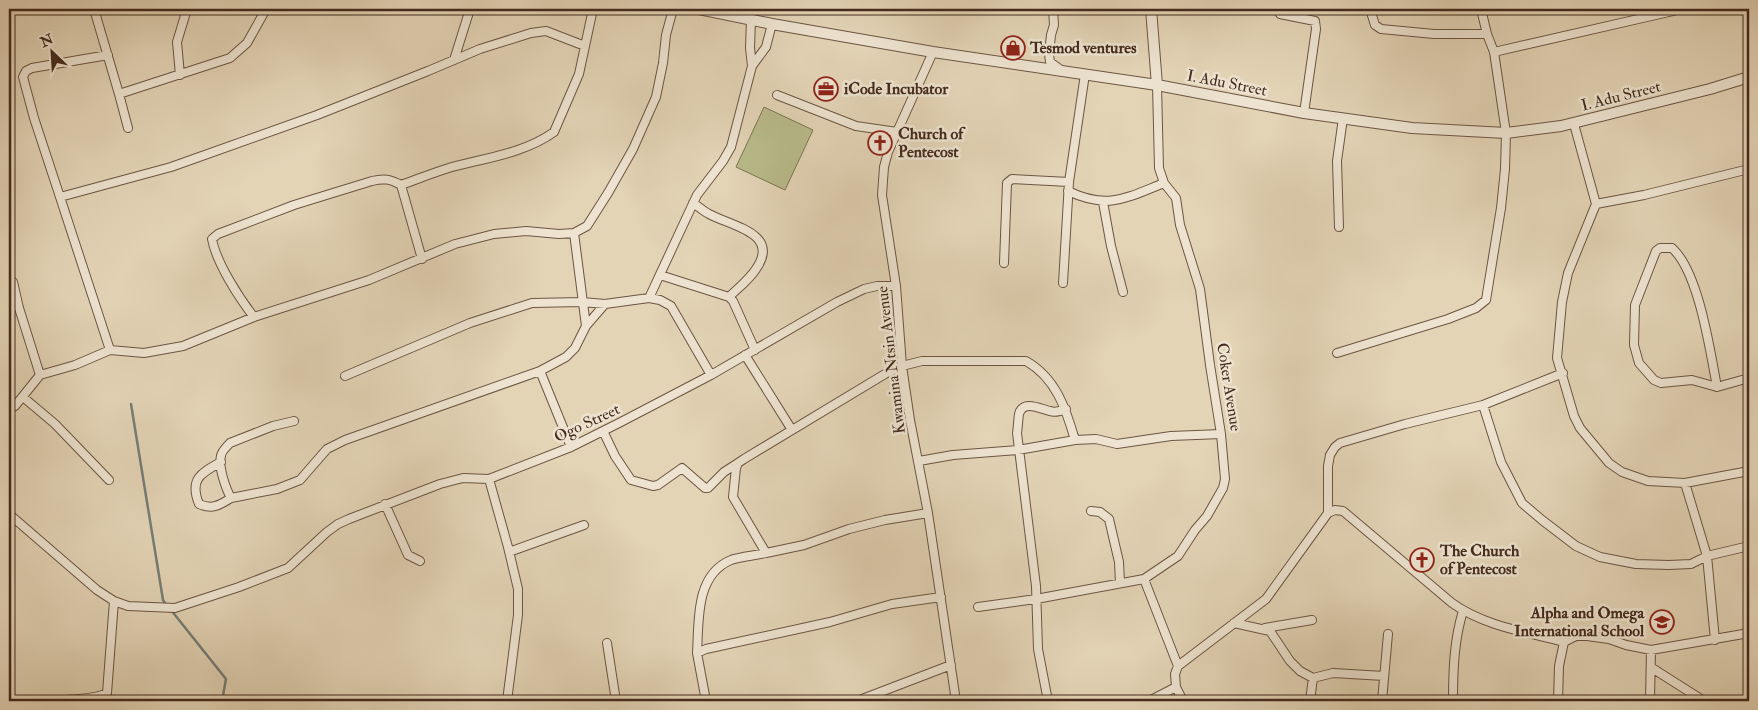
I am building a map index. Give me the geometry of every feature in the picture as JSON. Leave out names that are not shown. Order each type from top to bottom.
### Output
[{"type":"street","points":[[94,9],[128,128]]},
{"type":"street","points":[[180,75],[177,42],[187,9]]},
{"type":"street","points":[[119,94],[230,58],[247,43],[266,9]]},
{"type":"street","points":[[454,60],[470,9]]},
{"type":"street","points":[[254,317],[233,287],[213,247],[212,239],[218,234],[294,205],[372,181],[383,178],[400,184],[522,148],[546,138],[554,132],[579,74],[593,9]]},
{"type":"street","points":[[9,409],[15,406],[40,375],[75,365],[110,350],[144,353],[183,346],[254,317],[369,280],[454,244],[494,234],[526,231],[559,234],[574,233],[587,226],[632,149],[656,97],[666,35],[673,9]]},
{"type":"street","name":"I. Adu Street","points":[[699,9],[772,24],[933,52],[1157,85],[1304,113],[1412,128],[1506,133],[1574,124],[1749,78]]},
{"type":"street","points":[[1053,9],[1054,26],[1051,35],[1050,62],[1062,70]]},
{"type":"street","name":"Coker Avenue","points":[[978,606],[1036,599],[1144,579],[1178,556],[1215,503],[1225,478],[1221,434],[1200,289],[1180,225],[1176,198],[1164,183],[1159,168],[1157,85],[1151,9]]},
{"type":"street","points":[[1277,9],[1280,14],[1315,21],[1316,30],[1304,113]]},
{"type":"street","points":[[1370,9],[1375,25],[1381,29],[1434,34],[1487,34]]},
{"type":"street","points":[[1337,353],[1448,319],[1476,308],[1486,300],[1501,208],[1506,133],[1494,52],[1487,34],[1482,9]]},
{"type":"street","points":[[1494,52],[1682,9]]},
{"type":"street","points":[[650,298],[697,195],[723,161],[730,147],[752,66],[750,48],[751,19]]},
{"type":"street","points":[[752,66],[766,48],[772,24]]},
{"type":"street","points":[[60,197],[172,167],[317,115],[480,49],[540,31],[554,34],[585,46]]},
{"type":"street","name":"Kwamina Ntsin Avenue","points":[[933,52],[897,132],[884,167],[882,187],[896,286],[902,366],[910,420],[928,513],[956,701]]},
{"type":"street","points":[[108,55],[32,68],[26,71],[23,77],[34,118],[110,350]]},
{"type":"street","points":[[1062,282],[1068,191],[1085,74]]},
{"type":"street","points":[[777,95],[856,126],[897,132]]},
{"type":"street","points":[[1339,227],[1337,161],[1343,118]]},
{"type":"street","points":[[1574,124],[1596,204],[1568,273],[1562,302],[1557,358],[1563,373],[1574,416],[1580,428],[1609,463],[1622,472],[1648,481],[1685,484],[1749,471]]},
{"type":"street","points":[[1596,204],[1644,195],[1749,169]]},
{"type":"street","points":[[1004,263],[1007,183],[1012,179],[1069,182]]},
{"type":"street","points":[[1068,191],[1080,197],[1103,202],[1123,199],[1164,183]]},
{"type":"street","points":[[400,184],[422,259]]},
{"type":"street","points":[[1103,202],[1111,246],[1123,292]]},
{"type":"street","points":[[693,203],[708,214],[744,228],[756,236],[762,244],[762,258],[757,267],[729,297]]},
{"type":"street","points":[[574,233],[586,326]]},
{"type":"street","points":[[1717,387],[1702,316],[1686,266],[1679,254],[1672,248],[1660,248],[1656,251],[1648,268],[1635,304],[1634,345],[1639,362],[1654,380],[1661,383],[1692,380],[1717,387],[1749,378]]},
{"type":"street","points":[[660,276],[729,297],[733,301],[756,350]]},
{"type":"street","points":[[13,282],[40,375]]},
{"type":"street","name":"Ogo Street","points":[[488,479],[571,447],[603,431],[711,375],[837,302],[864,289],[877,286],[896,286]]},
{"type":"street","points":[[345,376],[470,324],[532,303],[582,302],[605,304],[650,298],[660,300],[671,306],[711,375]]},
{"type":"street","points":[[221,462],[205,471],[198,478],[194,486],[198,504],[206,507],[219,506],[232,498],[277,489],[300,480],[328,449],[345,440],[540,371],[566,356],[575,348],[586,326],[605,304]]},
{"type":"street","points":[[745,356],[792,430]]},
{"type":"street","points":[[603,431],[615,456],[630,480],[650,486],[658,485],[682,468],[705,488],[708,488],[724,472],[738,463],[885,374],[902,366],[922,361],[1026,361],[1032,364],[1055,387],[1066,409],[1076,440]]},
{"type":"street","points":[[540,371],[571,447]]},
{"type":"street","points":[[1328,513],[1328,466],[1334,447],[1340,443],[1483,405],[1563,373]]},
{"type":"street","points":[[23,396],[55,424],[109,480]]},
{"type":"street","points":[[1483,405],[1501,462],[1522,503],[1576,546],[1600,557],[1636,564],[1669,565],[1691,564],[1707,556],[1749,546]]},
{"type":"street","points":[[1048,701],[1038,649],[1036,586],[1017,433],[1022,408],[1037,406],[1051,412],[1066,409]]},
{"type":"street","points":[[232,498],[224,484],[221,462],[221,456],[230,443],[273,426],[294,421]]},
{"type":"street","points":[[919,461],[953,455],[1018,450],[1076,440],[1096,439],[1117,444],[1171,436],[1221,434]]},
{"type":"street","points":[[738,463],[733,497],[766,553]]},
{"type":"street","points":[[9,514],[114,602],[128,606],[175,608],[239,587],[288,568],[338,524],[385,504],[463,478],[488,479],[510,552],[518,589],[518,615],[507,701]]},
{"type":"street","points":[[1685,484],[1707,556],[1715,640]]},
{"type":"street","points":[[385,504],[408,555],[420,561]]},
{"type":"street","points":[[1183,701],[1176,686],[1175,674],[1178,666],[1266,599],[1328,513],[1335,510],[1343,511],[1463,611],[1494,623],[1564,642],[1576,636],[1587,636],[1609,639],[1651,650],[1749,633]]},
{"type":"street","points":[[1091,512],[1100,512],[1109,519],[1119,562],[1120,583]]},
{"type":"street","points":[[706,701],[697,653],[701,598],[711,576],[721,566],[740,557],[750,557],[804,545],[849,529],[885,520],[928,513]]},
{"type":"street","points":[[510,552],[584,525]]},
{"type":"street","points":[[1144,579],[1178,666]]},
{"type":"street","points":[[697,653],[706,649],[830,622],[892,604],[941,597]]},
{"type":"street","points":[[9,701],[82,698],[102,696],[107,693],[114,602]]},
{"type":"street","points":[[1453,701],[1453,669],[1458,626],[1463,611]]},
{"type":"street","points":[[1234,623],[1263,628],[1312,620]]},
{"type":"street","points":[[1263,628],[1273,634],[1290,661],[1300,671],[1313,678],[1334,673],[1384,676]]},
{"type":"street","points":[[1382,701],[1388,634]]},
{"type":"street","points":[[1558,701],[1559,666],[1564,642]]},
{"type":"street","points":[[607,643],[616,701]]},
{"type":"street","points":[[1650,701],[1651,650]]},
{"type":"street","points":[[857,701],[951,665]]},
{"type":"street","points":[[1652,668],[1704,701]]},
{"type":"street","points":[[1310,701],[1313,678]]},
{"type":"street","points":[[1149,701],[1176,686]]},
{"type":"green space","points":[[764,107],[813,130],[785,190],[736,167]]},
{"type":"waterway","points":[[131,404],[163,600],[167,606]]},
{"type":"waterway","points":[[171,610],[226,679],[222,701]]},
{"type":"place","name":"Tesmod ventures","points":[[1013,48]]},
{"type":"place","name":"iCode Incubator","points":[[826,89]]},
{"type":"place","name":"Church of Pentecost","points":[[880,143]]},
{"type":"place","name":"The Church of Pentecost","points":[[1422,560]]},
{"type":"place","name":"Alpha and Omega International School","points":[[1662,622]]}]
